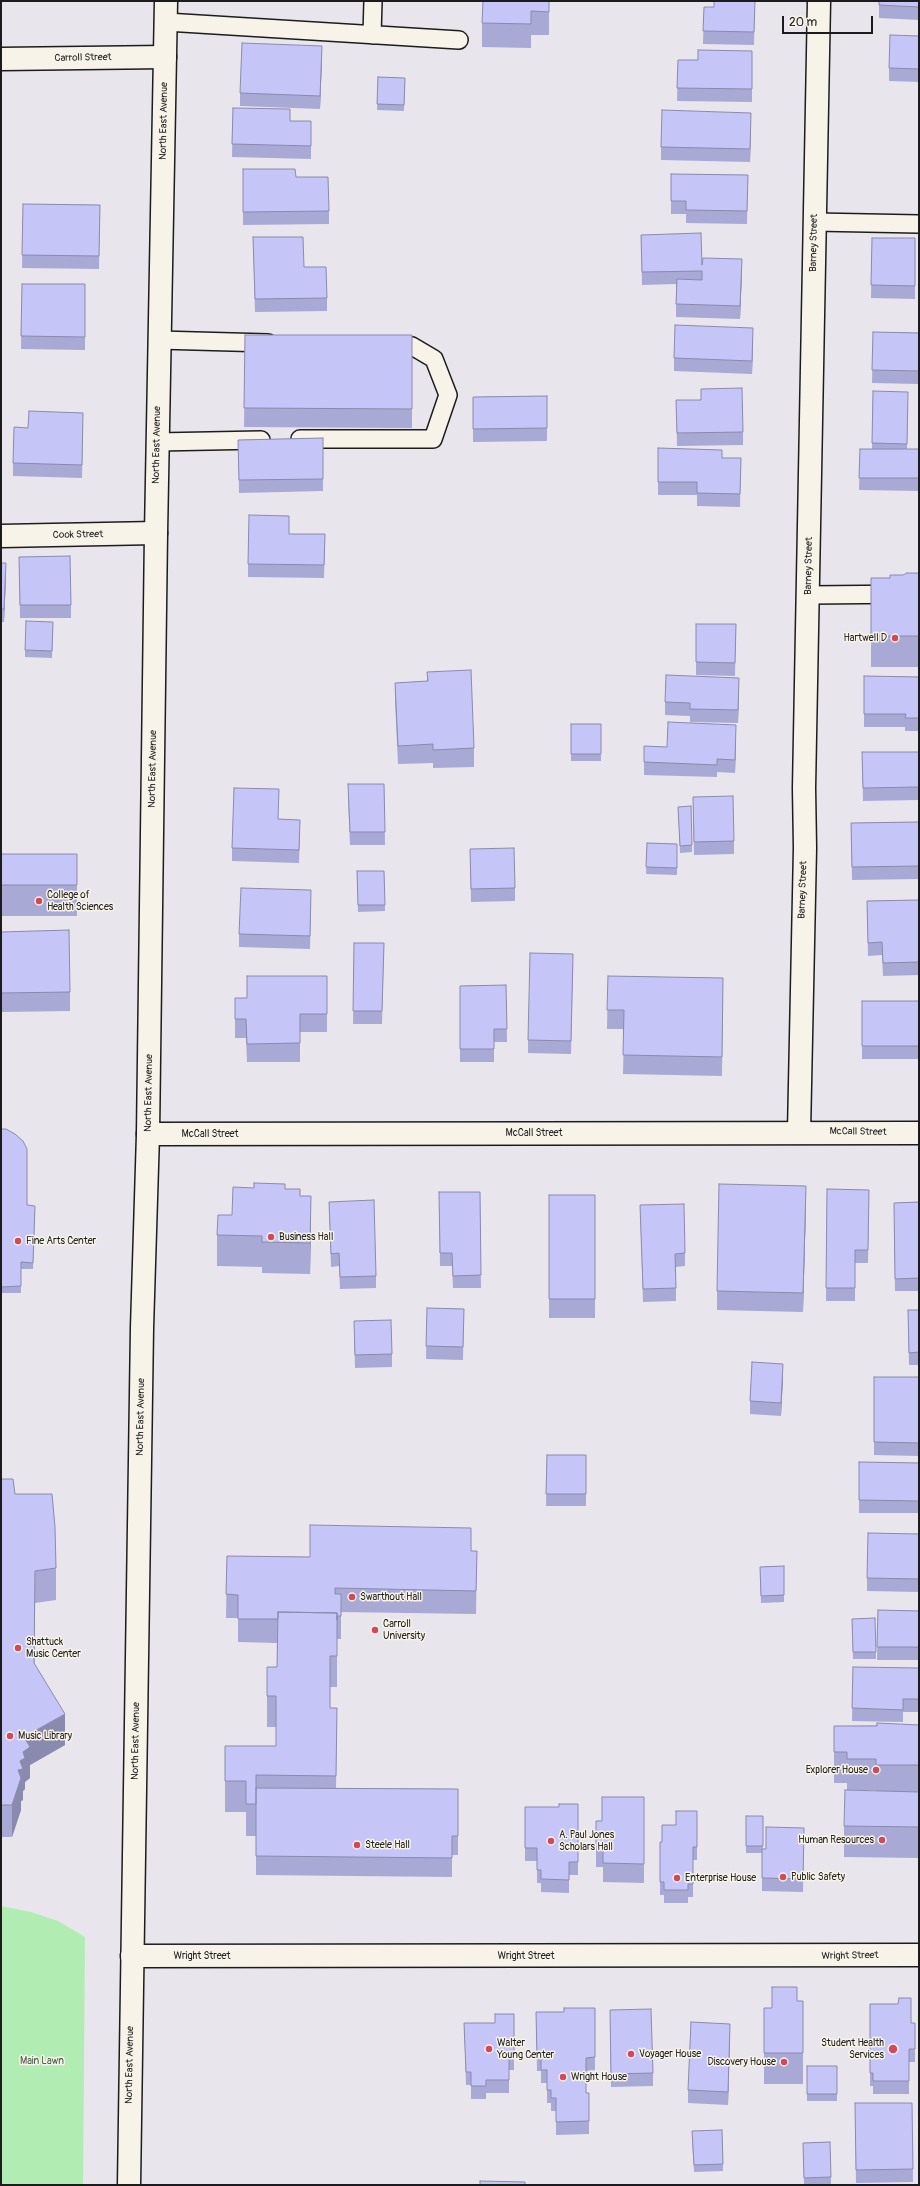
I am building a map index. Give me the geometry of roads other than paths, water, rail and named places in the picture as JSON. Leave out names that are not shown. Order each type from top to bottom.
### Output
[{"type":"street","name":"North East Avenue","points":[[128,2185],[142,1328],[148,1134],[157,442],[166,1]]},
{"type":"street","name":"Barney Street","points":[[799,1132],[819,1]]},
{"type":"street","name":"Carroll Street","points":[[1,59],[165,57]]},
{"type":"street","name":"Cook Street","points":[[1,536],[156,533]]},
{"type":"street","name":"McCall Street","points":[[148,1134],[919,1133]]},
{"type":"street","name":"Wright Street","points":[[132,1956],[919,1955]]},
{"type":"lane","points":[[372,35],[373,1]]},
{"type":"lane","points":[[166,22],[458,40]]},
{"type":"lane","points":[[815,222],[919,224]]},
{"type":"lane","points":[[159,340],[286,343]]},
{"type":"lane","points":[[157,442],[433,439],[448,395],[434,359],[412,346],[372,345]]},
{"type":"lane","points":[[809,595],[919,594]]},
{"type":"place","name":"Hartwell D","points":[[895,638]]},
{"type":"place","name":"College of Health Sciences","points":[[39,901]]},
{"type":"place","name":"Business Hall","points":[[271,1237]]},
{"type":"place","name":"Fine Arts Center","points":[[18,1241]]},
{"type":"place","name":"Swarthout Hall","points":[[352,1597]]},
{"type":"place","name":"Carroll University","points":[[375,1630]]},
{"type":"place","name":"Shattuck Music Center","points":[[18,1648]]},
{"type":"place","name":"Music Library","points":[[10,1736]]},
{"type":"place","name":"Explorer House","points":[[876,1770]]},
{"type":"place","name":"Human Resources","points":[[882,1840]]},
{"type":"place","name":"A. Paul Jones Scholars Hall","points":[[551,1841]]},
{"type":"place","name":"Steele Hall","points":[[357,1845]]},
{"type":"place","name":"Public Safety","points":[[783,1877]]},
{"type":"place","name":"Enterprise House","points":[[677,1878]]},
{"type":"place","name":"Walter Young Center","points":[[489,2049]]},
{"type":"place","name":"Student Health Services","points":[[893,2049]]},
{"type":"place","name":"Voyager House","points":[[631,2054]]},
{"type":"place","name":"Discovery House","points":[[784,2062]]},
{"type":"place","name":"Wright House","points":[[563,2077]]},
{"type":"park label","name":"Main Lawn","points":[[42,2061]]}]
